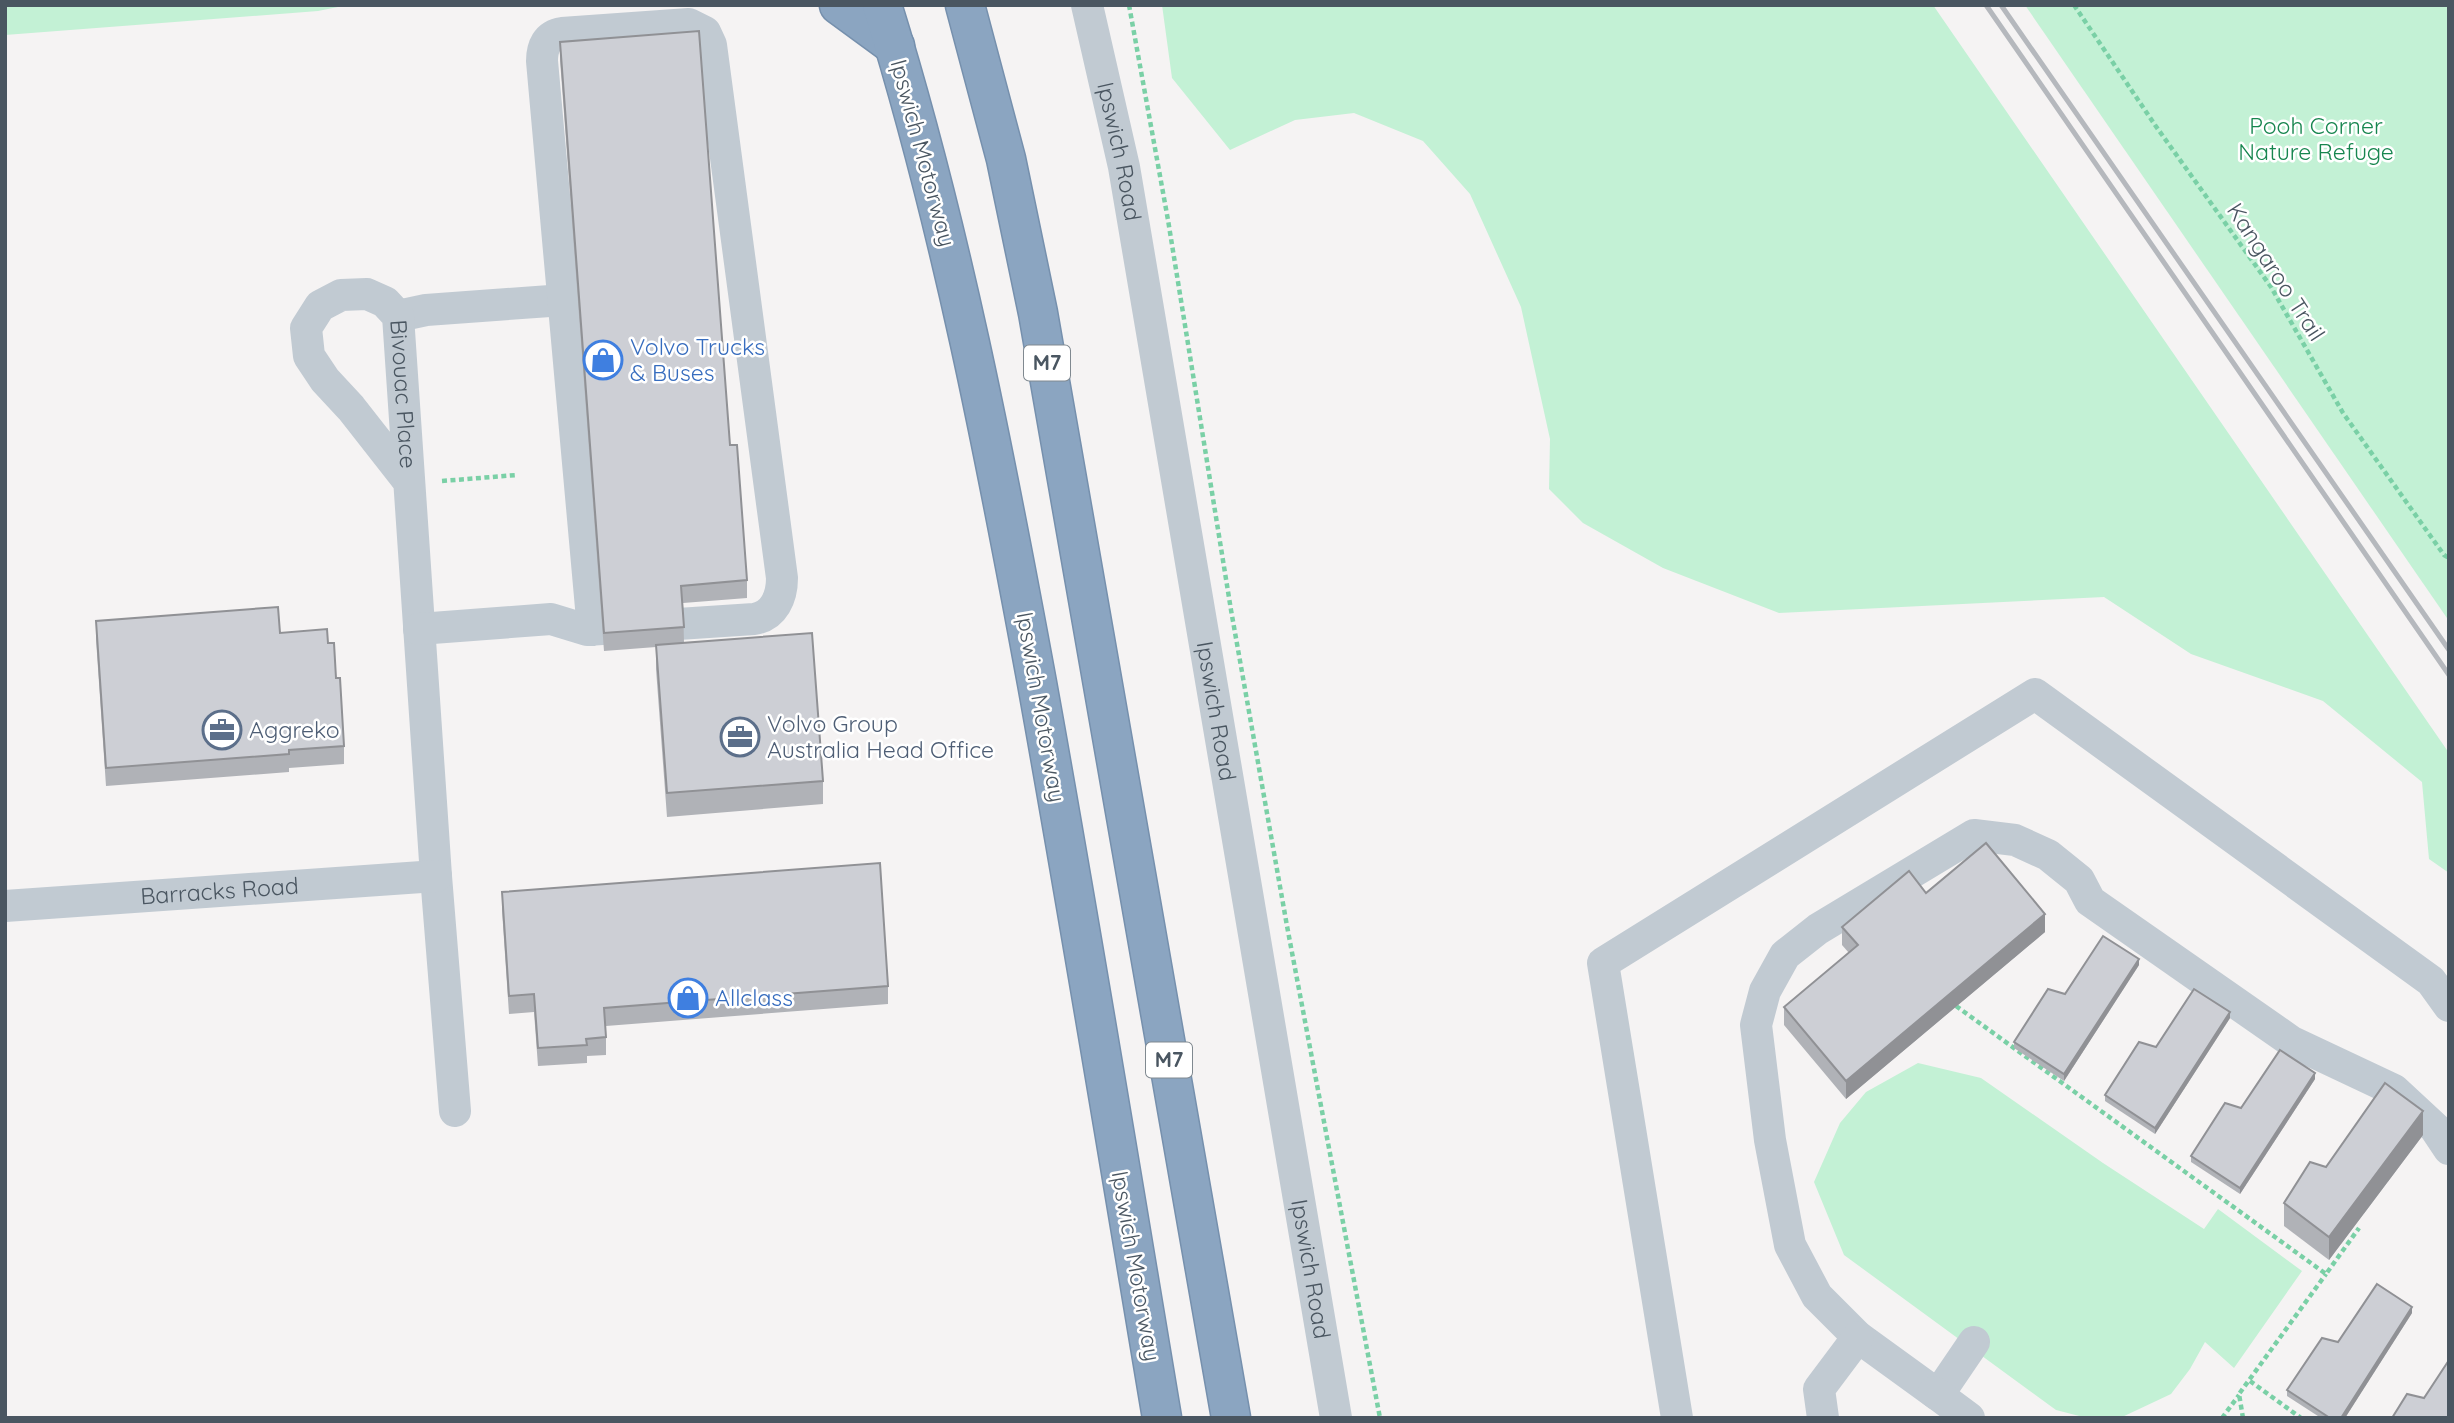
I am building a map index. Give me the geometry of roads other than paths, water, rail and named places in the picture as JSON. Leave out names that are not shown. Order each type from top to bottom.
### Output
[{"type":"highway","points":[[839,5],[895,46]]},
{"type":"highway","name":"Ipswich Motorway","points":[[882,5],[950,256],[999,473],[1060,812],[1162,1418]]},
{"type":"highway","name":"M7","points":[[965,5],[1006,159],[1038,313],[1231,1418]]},
{"type":"street","name":"Ipswich Road","points":[[1087,5],[1124,167],[1336,1418]]},
{"type":"street","points":[[419,629],[551,619],[578,629],[593,630],[758,619],[771,611],[782,589],[711,46],[707,35],[698,27],[683,24],[554,35],[546,43],[542,61],[593,630]]},
{"type":"street","name":"Bivouac Place","points":[[409,482],[351,408],[325,380],[309,356],[306,328],[320,306],[341,295],[367,294],[385,302],[398,316],[436,876],[455,1111]]},
{"type":"street","points":[[398,316],[426,310],[564,300]]},
{"type":"street","points":[[1677,1418],[1603,963],[2035,694],[2431,981],[2449,1006]]},
{"type":"street","points":[[1969,1418],[1858,1338],[1817,1296],[1790,1245],[1770,1140],[1756,1025],[1765,990],[1785,955],[1818,929],[1974,835],[2015,840],[2048,855],[2079,880],[2090,901],[2291,1042],[2394,1090],[2435,1128],[2449,1149]]},
{"type":"street","name":"Barracks Road","points":[[5,906],[436,876]]},
{"type":"street","points":[[1823,1418],[1819,1389],[1858,1338]]},
{"type":"street","points":[[1934,1392],[1938,1395],[1974,1342]]},
{"type":"railway","points":[[1986,5],[2449,675]]},
{"type":"railway","points":[[2001,5],[2449,650]]},
{"type":"place","name":"Volvo Trucks & Buses","points":[[603,360]]},
{"type":"place","name":"Aggreko","points":[[222,730]]},
{"type":"place","name":"Volvo Group Australia Head Office","points":[[740,737]]},
{"type":"place","name":"Allclass","points":[[688,998]]},
{"type":"park label","name":"Pooh Corner Nature Refuge","points":[[2316,139]]}]
